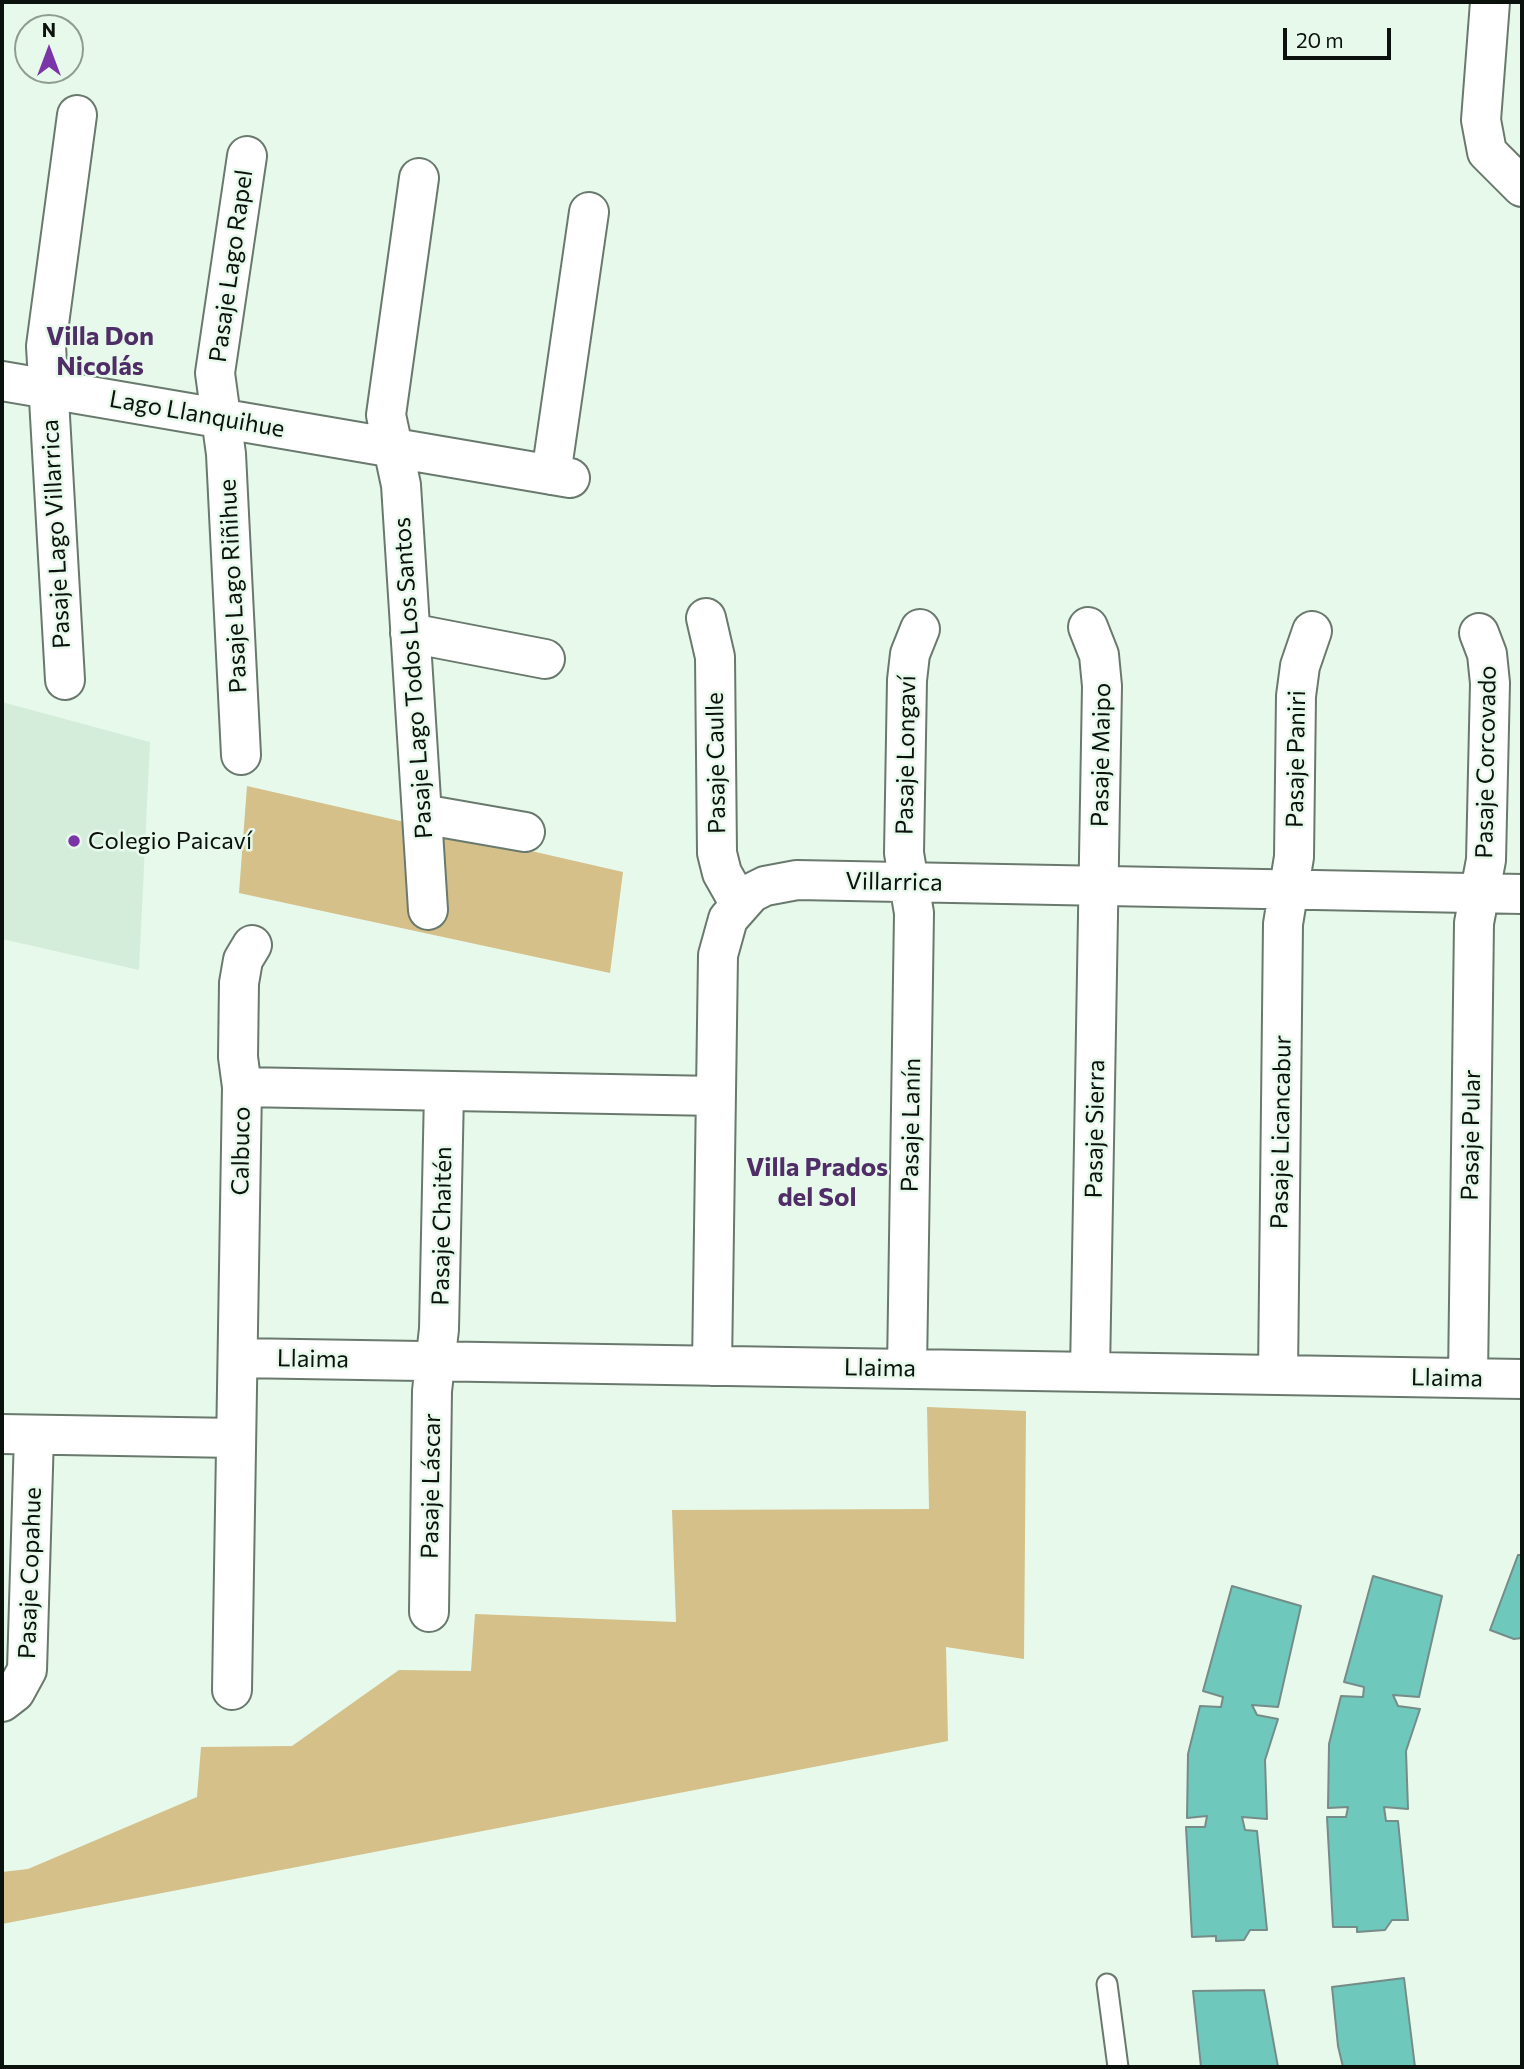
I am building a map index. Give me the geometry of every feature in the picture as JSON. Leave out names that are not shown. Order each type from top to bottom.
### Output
[{"type":"street","points":[[1490,2],[1481,120],[1487,152],[1522,187]]},
{"type":"street","name":"Pasaje Lago Villarrica","points":[[65,680],[46,346],[77,115]]},
{"type":"street","name":"Pasaje Lago Rapel","points":[[221,418],[215,373],[247,156]]},
{"type":"street","name":"Pasaje Lago Todos Los Santos","points":[[419,178],[386,415],[401,485],[428,910]]},
{"type":"street","name":"Lago Llanquihue","points":[[2,381],[561,476],[589,212]]},
{"type":"street","name":"Pasaje Lago Riñihue","points":[[221,418],[226,454],[241,755]]},
{"type":"street","name":"Pasaje Caulle","points":[[706,618],[715,657],[717,853],[722,873],[739,903]]},
{"type":"street","name":"Pasaje Maipo","points":[[1088,627],[1099,656],[1102,679],[1099,886]]},
{"type":"street","name":"Pasaje Longaví","points":[[909,882],[904,853],[906,680],[910,654],[920,629]]},
{"type":"street","name":"Pasaje Paniri","points":[[1289,889],[1294,857],[1296,696],[1300,666],[1312,631]]},
{"type":"street","points":[[411,633],[545,659]]},
{"type":"street","name":"Pasaje Corcovado","points":[[1479,633],[1487,654],[1490,683],[1486,860],[1480,893]]},
{"type":"street","points":[[422,814],[525,832]]},
{"type":"street","name":"Villarrica","points":[[739,903],[751,893],[780,881],[1522,894]]},
{"type":"street","name":"Pasaje Lanín","points":[[906,1369],[914,913],[909,882]]},
{"type":"street","name":"Pasaje Sierra","points":[[1090,1372],[1099,886]]},
{"type":"street","name":"Pasaje Licancabur","points":[[1278,1376],[1283,924],[1289,889]]},
{"type":"street","name":"Pasaje Pular","points":[[1468,1378],[1474,923],[1480,893]]},
{"type":"street","points":[[712,1366],[718,955],[728,919],[739,903]]},
{"type":"street","points":[[242,1087],[238,1057],[239,984],[243,960],[252,945]]},
{"type":"street","name":"Calbuco","points":[[232,1689],[242,1087],[716,1096]]},
{"type":"street","name":"Pasaje Chaitén","points":[[436,1361],[444,1091]]},
{"type":"street","name":"Llaima","points":[[237,1358],[1522,1379]]},
{"type":"street","name":"Pasaje Láscar","points":[[429,1612],[432,1391],[436,1361]]},
{"type":"street","points":[[18,1434],[236,1438]]},
{"type":"street","name":"Pasaje Copahue","points":[[2,1702],[15,1692],[27,1670],[18,1434]]},
{"type":"lane","points":[[1107,1984],[1118,2067]]},
{"type":"shaded area","name":"Colegio Paicaví","points":[[2,702],[150,742],[139,970],[2,939]]},
{"type":"shaded area","points":[[247,786],[623,872],[610,973],[239,893]]},
{"type":"shaded area","points":[[927,1407],[1026,1411],[1024,1659],[946,1647],[948,1741],[2,1924],[2,1872],[28,1869],[197,1797],[201,1747],[292,1746],[399,1670],[471,1671],[475,1614],[676,1622],[672,1510],[929,1509]]},
{"type":"building","points":[[1518,1555],[1522,1555],[1522,1638],[1514,1639],[1490,1630]]},
{"type":"building","points":[[1373,1576],[1442,1596],[1419,1697],[1393,1695],[1398,1706],[1420,1709],[1406,1751],[1408,1809],[1384,1807],[1386,1821],[1398,1821],[1408,1920],[1392,1920],[1385,1930],[1357,1932],[1357,1927],[1333,1927],[1327,1817],[1346,1817],[1348,1807],[1328,1808],[1329,1744],[1341,1696],[1363,1697],[1364,1687],[1344,1682]]},
{"type":"building","points":[[1232,1586],[1301,1606],[1278,1707],[1252,1705],[1257,1715],[1278,1719],[1265,1760],[1267,1819],[1242,1817],[1245,1830],[1257,1831],[1267,1930],[1250,1930],[1244,1940],[1216,1941],[1216,1936],[1192,1937],[1186,1827],[1205,1827],[1207,1816],[1187,1818],[1188,1754],[1200,1706],[1221,1707],[1223,1697],[1203,1691]]},
{"type":"building","points":[[1404,1978],[1415,2067],[1343,2067],[1332,1987]]},
{"type":"building","points":[[1264,1990],[1278,2067],[1201,2067],[1193,1991]]},
{"type":"place","name":"Colegio Paicaví","points":[[74,841]]},
{"type":"district","name":"Villa Don Nicolás","points":[[100,351]]},
{"type":"district","name":"Villa Prados del Sol","points":[[817,1182]]}]
